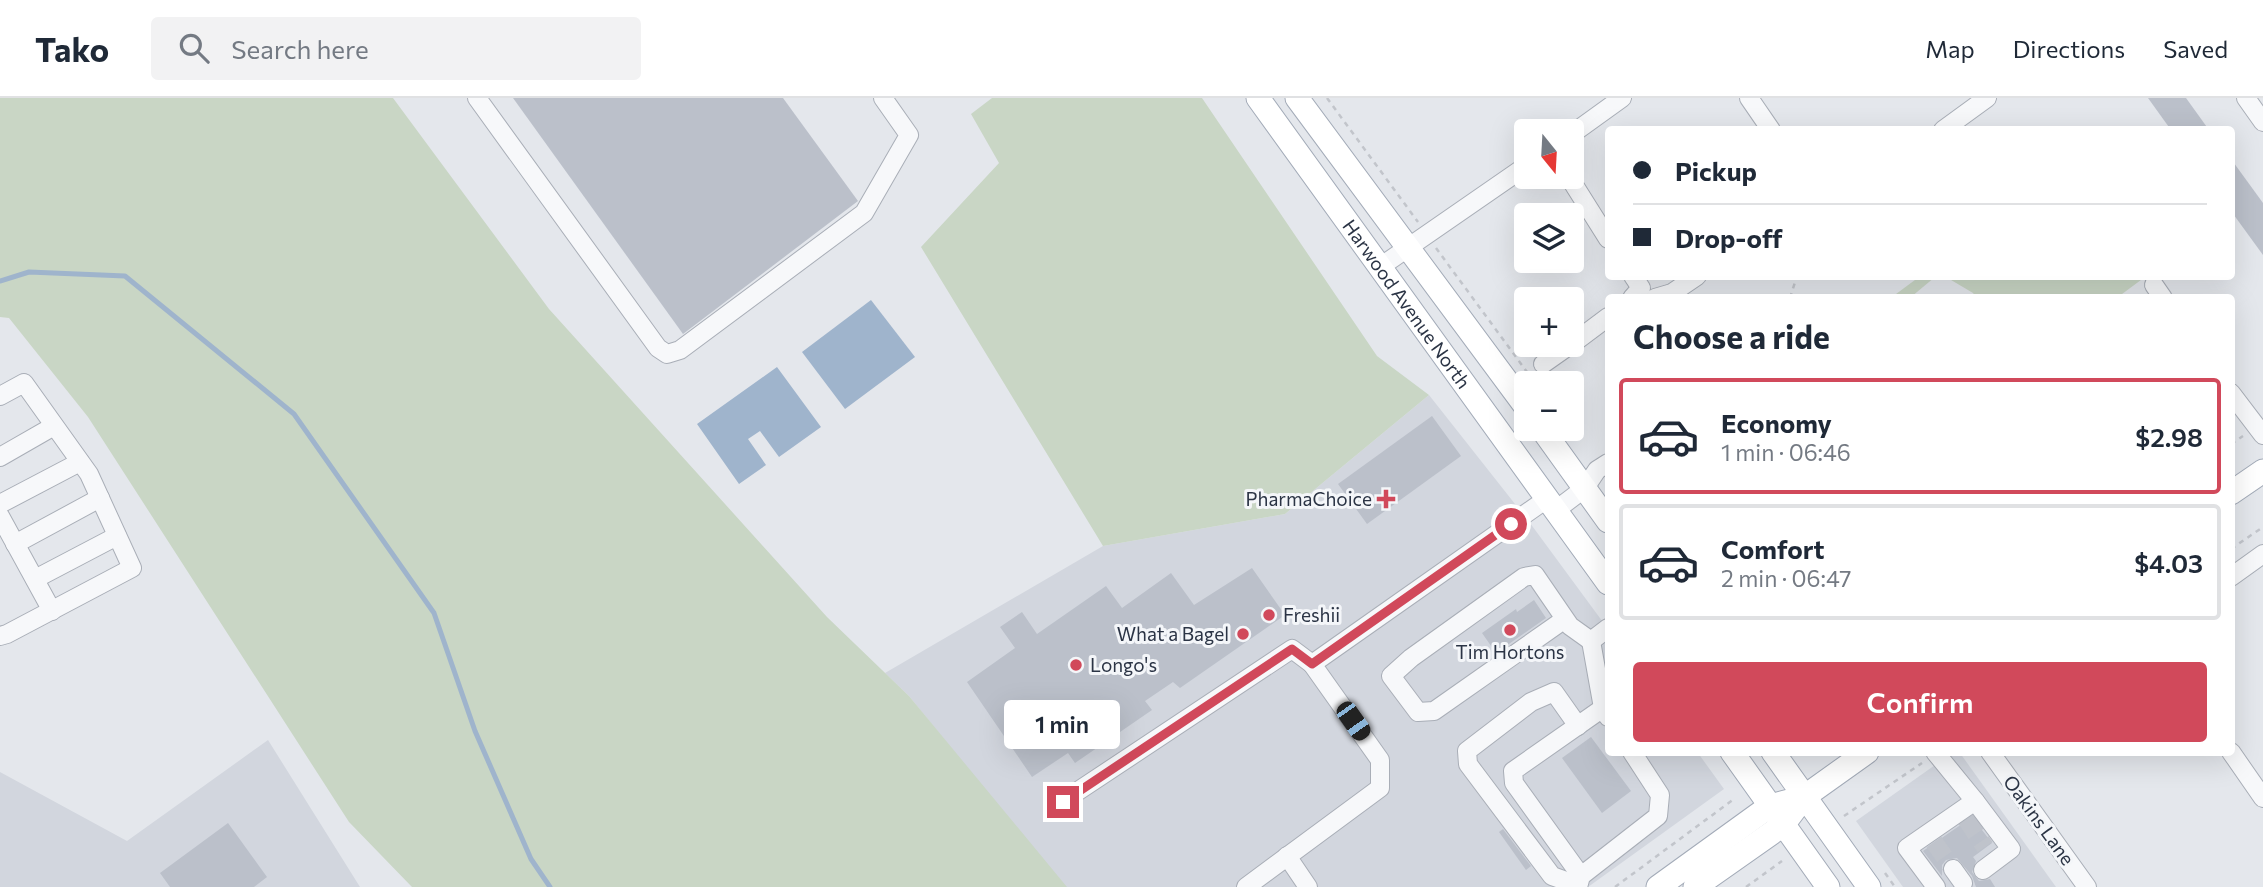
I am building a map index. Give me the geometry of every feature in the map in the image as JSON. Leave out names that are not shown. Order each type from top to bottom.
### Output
[{"type":"main road","name":"Harwood Avenue North","points":[[1258,98],[1605,579]]},
{"type":"main road","name":"Harwood Avenue North","points":[[1297,98],[1514,391]]},
{"type":"main road","points":[[1551,441],[1562,457],[1597,474],[1605,508]]},
{"type":"main road","points":[[2235,490],[2263,471]]},
{"type":"main road","points":[[1735,756],[1828,887]]},
{"type":"main road","points":[[1776,756],[1869,887]]},
{"type":"main road","points":[[1695,887],[1783,825],[1804,797],[1861,756]]},
{"type":"main road","points":[[1658,887],[1770,806],[1804,797]]},
{"type":"street","points":[[477,98],[658,348],[667,354],[680,350],[864,213],[909,135],[883,98]]},
{"type":"street","points":[[1584,125],[1622,98]]},
{"type":"street","points":[[1749,98],[1768,126]]},
{"type":"street","points":[[1948,126],[1987,98]]},
{"type":"street","points":[[2246,98],[2263,122]]},
{"type":"street","points":[[1380,267],[1514,174]]},
{"type":"street","points":[[1577,189],[1605,234]]},
{"type":"street","points":[[1642,291],[1672,293],[1692,280]]},
{"type":"street","points":[[1584,335],[1605,319]]},
{"type":"street","points":[[1543,364],[1553,357]]},
{"type":"street","points":[[0,396],[24,383],[89,474],[132,568],[0,636]]},
{"type":"street","points":[[2235,398],[2263,435]]},
{"type":"street","points":[[0,457],[54,426]]},
{"type":"street","points":[[0,504],[80,462]]},
{"type":"street","points":[[1312,664],[1597,474]]},
{"type":"street","points":[[15,544],[100,498]]},
{"type":"street","points":[[0,516],[52,611]]},
{"type":"street","points":[[35,579],[117,536]]},
{"type":"street","points":[[2235,574],[2263,554]]},
{"type":"street","points":[[1565,618],[1434,711],[1418,712],[1391,676],[1411,658],[1524,576],[1535,575],[1565,618],[1570,626],[1591,641],[1605,708]]},
{"type":"street","points":[[1591,641],[1605,630]]},
{"type":"street","points":[[1063,802],[1292,649],[1312,664],[1380,760],[1380,788],[1246,887]]},
{"type":"street","points":[[1578,726],[1554,692],[1531,702],[1467,751],[1468,764],[1552,876],[1579,883]]},
{"type":"street","points":[[1579,883],[1514,783],[1513,771],[1578,726],[1605,713]]},
{"type":"street","points":[[1579,883],[1658,816],[1660,795],[1635,756]]},
{"type":"street","points":[[1937,756],[1967,810],[2011,849],[1972,871]]},
{"type":"street","name":"Oakins Lane","points":[[1993,756],[2087,887]]},
{"type":"street","points":[[2234,756],[2263,798]]},
{"type":"street","points":[[1936,887],[1907,848],[1931,838],[1967,810]]},
{"type":"street","points":[[1287,856],[1308,887]]},
{"type":"path","points":[[2235,546],[2263,527]]},
{"type":"path","points":[[1827,829],[1931,756]]},
{"type":"path","points":[[1615,887],[1734,799]]},
{"type":"path","points":[[1746,887],[1782,861]]},
{"type":"shaded area","points":[[1429,395],[1530,523],[1605,625],[1605,756],[1700,756],[1724,789],[1588,887],[1064,887],[909,696],[885,673],[1103,546],[1285,514]]},
{"type":"shaded area","points":[[268,740],[360,887],[0,887],[0,772],[127,841]]},
{"type":"shaded area","points":[[1948,756],[1962,756],[2056,887],[1903,887],[1856,821]]},
{"type":"green space","points":[[0,98],[393,98],[549,309],[827,617],[909,696],[1067,887],[412,887],[349,822],[88,417],[9,318],[0,317]]},
{"type":"green space","points":[[992,98],[1202,98],[1377,356],[1429,395],[1285,514],[1103,546],[921,247],[999,163],[971,114]]},
{"type":"green space","points":[[1915,280],[1931,280],[1915,294],[1896,294]]},
{"type":"green space","points":[[1951,280],[2141,280],[2122,294],[1973,293]]},
{"type":"water","points":[[871,300],[915,357],[845,409],[802,352]]},
{"type":"water","points":[[777,367],[821,427],[779,457],[760,431],[748,439],[766,465],[739,484],[697,424]]},
{"type":"building","points":[[513,98],[783,98],[858,201],[683,334]]},
{"type":"building","points":[[2148,98],[2186,98],[2206,126],[2168,126]]},
{"type":"building","points":[[2235,164],[2263,203],[2263,255],[2235,216]]},
{"type":"building","points":[[1432,416],[1461,456],[1367,524],[1338,484]]},
{"type":"building","name":"Longo's","points":[[1252,568],[1285,615],[1180,688],[1173,682],[1145,701],[1152,710],[1075,763],[1068,753],[1032,777],[967,682],[1015,648],[1000,627],[1022,612],[1037,634],[1106,586],[1122,608],[1171,573],[1194,605]]},
{"type":"building","name":"Tim Hortons","points":[[1534,600],[1546,618],[1496,653],[1482,633]]},
{"type":"building","points":[[1591,737],[1631,791],[1602,813],[1562,758]]},
{"type":"building","points":[[1972,817],[1992,843],[1973,857],[1976,861],[1972,872],[1979,881],[1990,879],[1995,887],[1976,887],[1972,876],[1957,858],[1946,860],[1942,865],[1942,876],[1923,851]]},
{"type":"building","points":[[228,823],[267,877],[254,887],[170,887],[160,873]]},
{"type":"building","points":[[1503,829],[1531,866],[1526,870],[1499,832]]},
{"type":"waterway","points":[[0,281],[29,272],[125,276],[294,414],[434,613],[475,731],[531,859],[550,887]]},
{"type":"tunnel","points":[[1966,819],[1985,847]]},
{"type":"tunnel","points":[[1934,842],[1953,869]]},
{"type":"place","name":"PharmaChoice","points":[[1386,499]]},
{"type":"place","name":"Freshii","points":[[1269,615]]},
{"type":"place","name":"Tim Hortons","points":[[1510,630]]},
{"type":"place","name":"What a Bagel","points":[[1243,634]]},
{"type":"place","name":"Longo's","points":[[1076,665]]},
{"type":"route","points":[[1063,802],[1292,649],[1312,664],[1511,524]]}]
